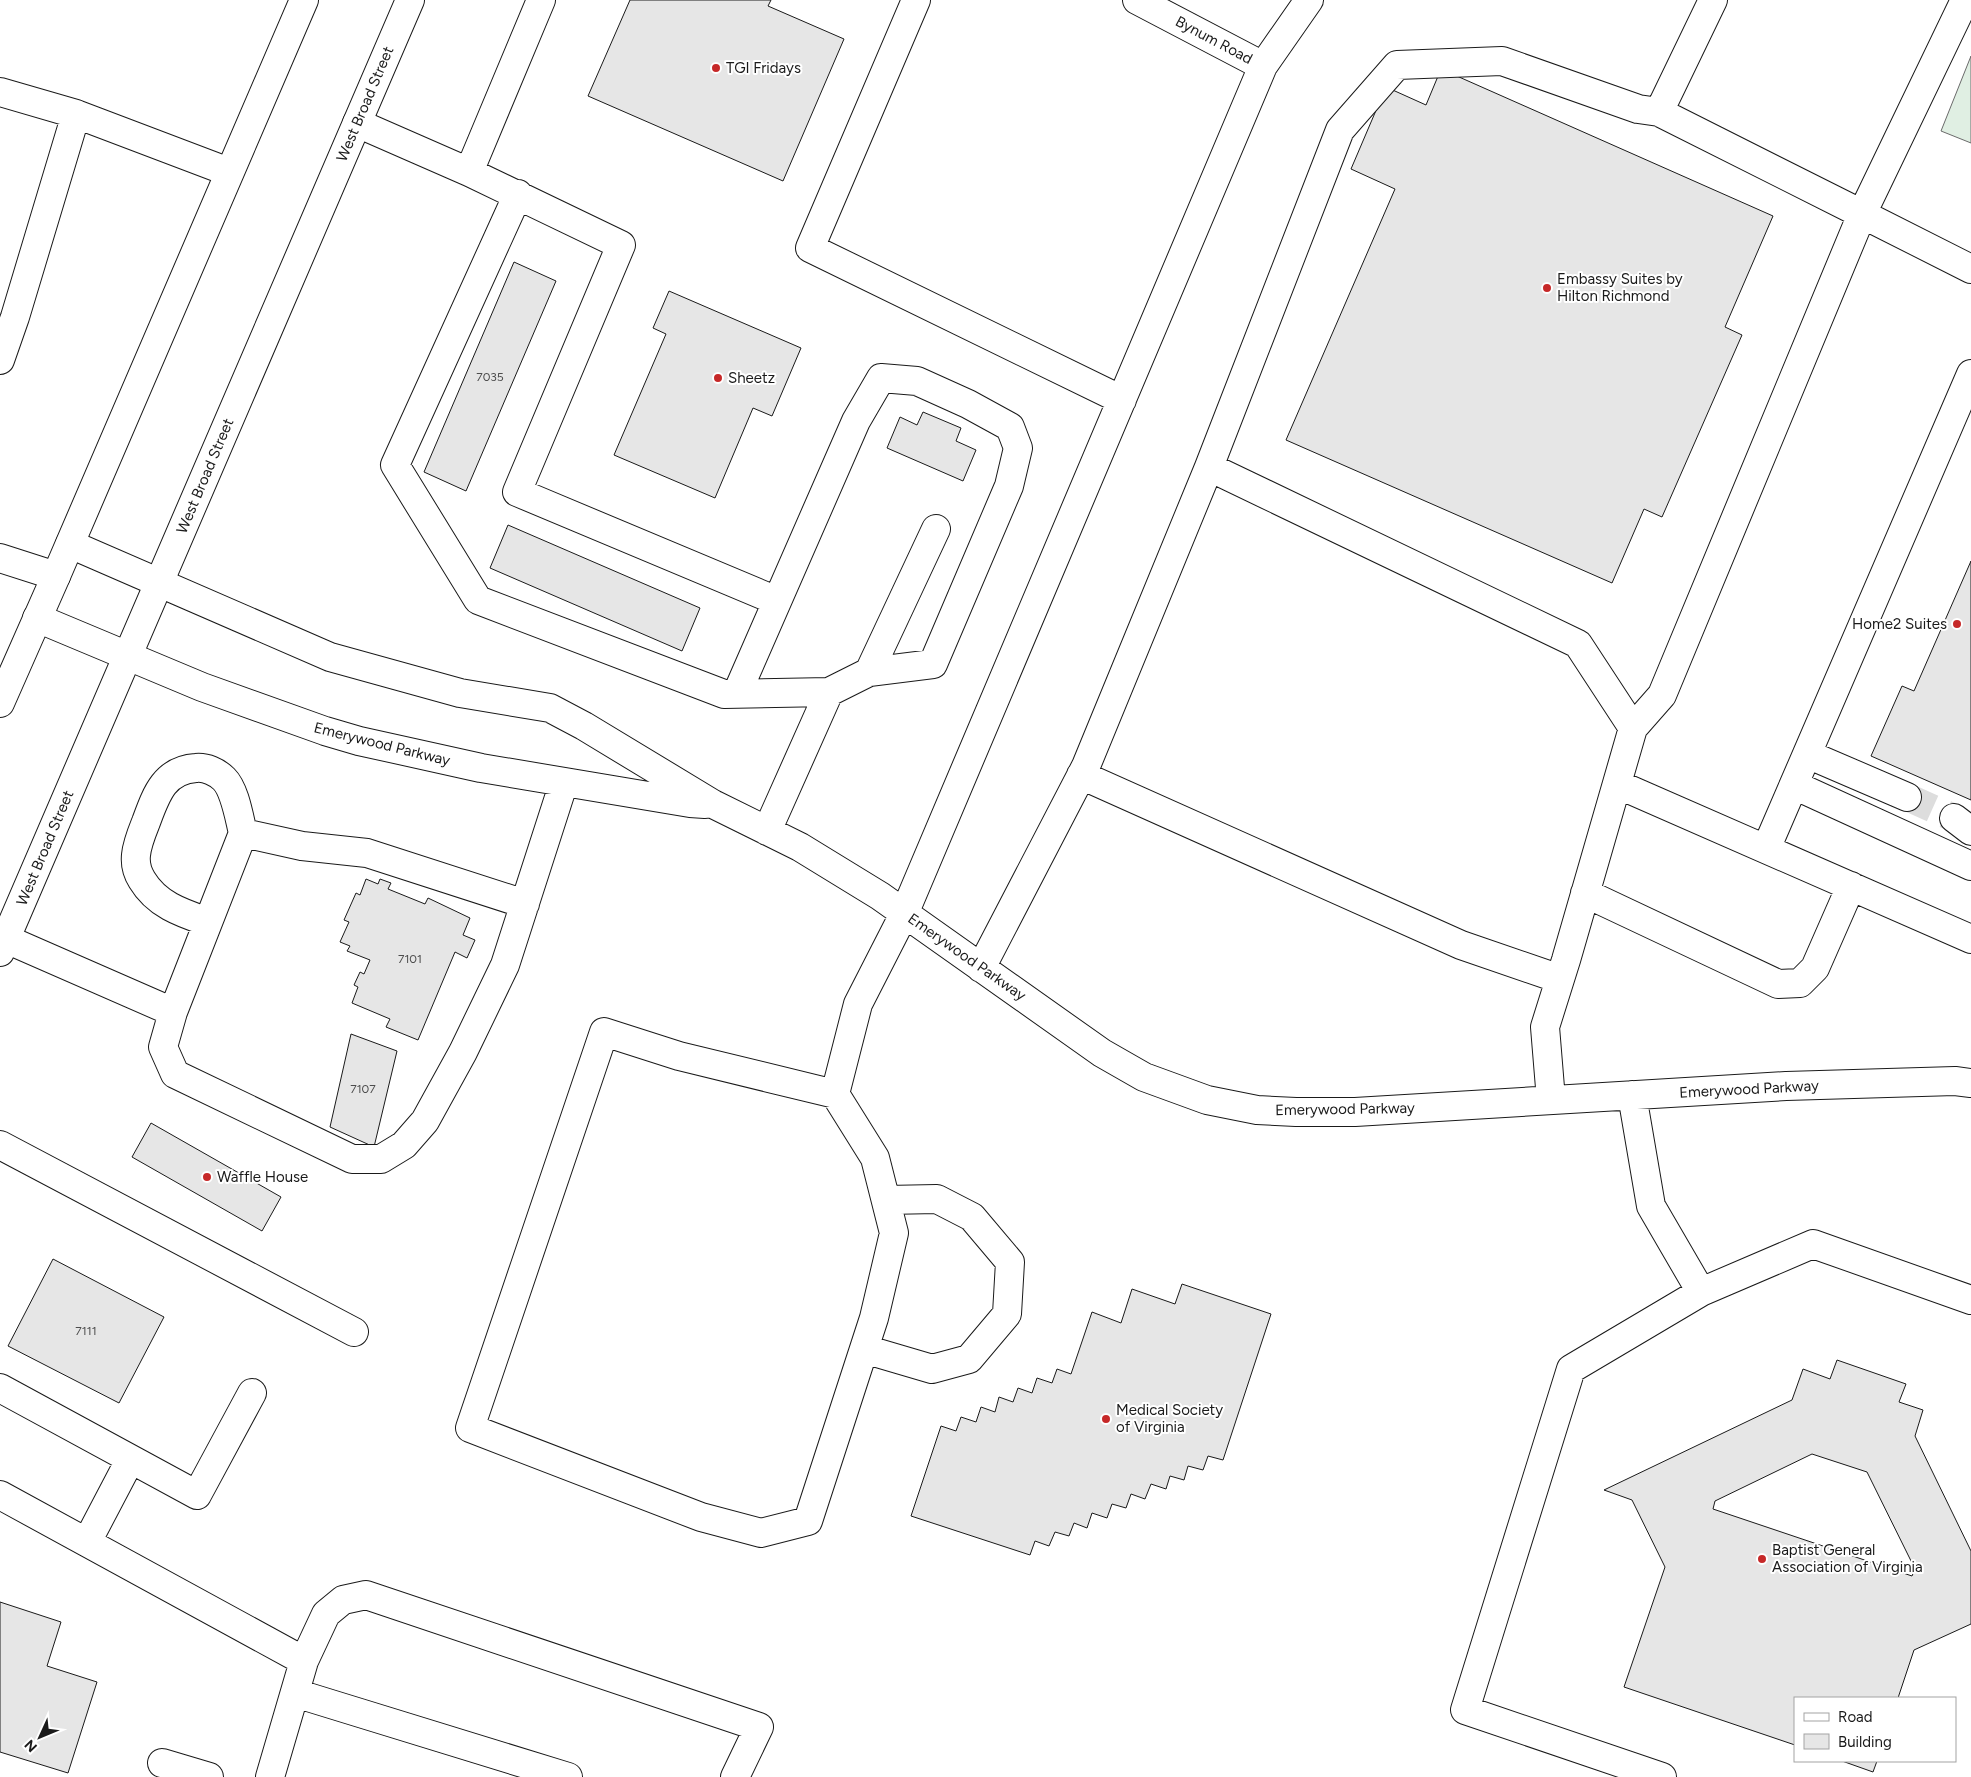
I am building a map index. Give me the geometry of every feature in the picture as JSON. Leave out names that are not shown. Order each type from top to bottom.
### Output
[{"type":"street","points":[[0,703],[304,0]]},
{"type":"street","name":"West Broad Street","points":[[3,945],[410,0]]},
{"type":"street","points":[[469,172],[540,0]]},
{"type":"street","points":[[916,0],[810,248],[1122,400]]},
{"type":"street","name":"Bynum Road","points":[[1137,0],[1263,66]]},
{"type":"street","points":[[835,1094],[858,1004],[904,914],[1263,66],[1309,0]]},
{"type":"street","points":[[1659,112],[1713,0]]},
{"type":"street","points":[[1551,1100],[1545,1027],[1633,728],[1662,695],[1862,214],[1965,0]]},
{"type":"street","points":[[981,968],[1081,775],[1209,467],[1340,130],[1397,65],[1502,61],[1638,109],[1659,112],[1971,270]]},
{"type":"street","points":[[0,92],[76,114],[229,172]]},
{"type":"street","points":[[0,360],[15,317],[76,114]]},
{"type":"street","points":[[357,123],[518,194],[621,245],[516,492],[776,601]]},
{"type":"street","points":[[518,194],[395,465],[478,600],[724,694],[829,692],[869,672],[933,664],[1009,486],[1018,448],[1010,427],[968,404],[917,381],[881,378],[856,421],[737,693]]},
{"type":"street","points":[[1766,849],[1971,374]]},
{"type":"street","points":[[1209,467],[1578,644],[1633,728]]},
{"type":"street","points":[[869,672],[936,529]]},
{"type":"street","name":"Emerywood Parkway","points":[[70,544],[330,657],[460,693],[550,708],[584,726],[713,804],[808,852],[880,896],[1102,1053],[1144,1077],[1207,1100],[1257,1110],[1355,1112],[1796,1086],[1955,1081],[1971,1083]]},
{"type":"street","points":[[0,558],[56,576]]},
{"type":"street","name":"Emerywood Parkway","points":[[37,618],[202,687],[325,731],[359,741],[481,768],[690,803],[713,804]]},
{"type":"street","points":[[767,831],[829,692]]},
{"type":"street","points":[[1807,754],[1907,797]]},
{"type":"street","points":[[208,922],[173,910],[157,899],[142,881],[136,868],[136,854],[154,798],[162,785],[174,774],[192,768],[211,770],[224,780],[234,800],[242,833],[208,922],[173,1012],[163,1047],[175,1074],[352,1159],[381,1159],[404,1145],[425,1121],[463,1052],[505,965],[564,782]]},
{"type":"street","points":[[1081,775],[1461,945],[1560,979]]},
{"type":"street","points":[[1617,784],[1971,939]]},
{"type":"street","points":[[1794,785],[1971,866]]},
{"type":"street","points":[[242,833],[302,846],[366,853],[525,904]]},
{"type":"street","points":[[1585,893],[1778,984],[1800,983],[1815,968],[1851,886]]},
{"type":"street","points":[[3,945],[173,1012]]},
{"type":"street","points":[[604,1032],[679,1056],[835,1094],[875,1158],[894,1233],[874,1318],[808,1520],[762,1533],[701,1517],[470,1428],[604,1032]]},
{"type":"street","points":[[1632,1096],[1651,1206],[1701,1292]]},
{"type":"street","points":[[0,1145],[354,1332]]},
{"type":"street","points":[[864,1349],[932,1369],[969,1359],[1007,1314],[1010,1262],[972,1217],[937,1199],[886,1200]]},
{"type":"street","points":[[1662,1777],[1465,1710],[1571,1369],[1701,1292],[1813,1244],[1971,1300]]},
{"type":"street","points":[[0,1388],[197,1495],[252,1393]]},
{"type":"street","points":[[87,1542],[130,1460]]},
{"type":"street","points":[[0,1495],[304,1661]]},
{"type":"street","points":[[270,1777],[304,1661],[326,1614],[343,1600],[366,1595],[759,1727],[736,1777]]},
{"type":"street","points":[[295,1693],[568,1777]]},
{"type":"street","points":[[162,1763],[209,1777]]},
{"type":"green space","points":[[1971,56],[1971,143],[1941,131]]},
{"type":"building","name":"TGI Fridays","points":[[630,0],[771,0],[768,6],[844,39],[783,181],[588,96]]},
{"type":"building","name":"Embassy Suites by Hilton Richmond","points":[[1441,69],[1773,216],[1725,327],[1742,335],[1662,517],[1644,509],[1612,583],[1286,440],[1395,189],[1351,169],[1386,87],[1426,105]]},
{"type":"building","points":[[514,262],[556,281],[466,491],[424,472]]},
{"type":"building","name":"Sheetz","points":[[669,291],[801,348],[772,416],[753,408],[715,498],[614,455],[666,334],[653,328]]},
{"type":"building","points":[[923,412],[961,428],[956,441],[976,450],[963,481],[887,448],[900,417],[917,425]]},
{"type":"building","points":[[508,525],[700,608],[682,651],[490,568]]},
{"type":"building","name":"Home2 Suites","points":[[1971,561],[1971,800],[1871,756],[1902,686],[1914,691]]},
{"type":"building","points":[[366,879],[378,884],[380,879],[391,883],[388,889],[425,904],[428,898],[470,918],[463,935],[475,940],[467,958],[455,952],[418,1040],[386,1027],[390,1019],[352,1003],[358,987],[354,985],[360,972],[364,974],[370,960],[347,951],[350,946],[340,942],[349,922],[344,920],[356,893],[360,895]]},
{"type":"building","points":[[351,1034],[397,1051],[374,1147],[330,1127]]},
{"type":"building","name":"Waffle House","points":[[151,1123],[281,1197],[262,1231],[132,1157]]},
{"type":"building","points":[[53,1259],[164,1317],[119,1403],[8,1346]]},
{"type":"building","name":"Medical Society of Virginia","points":[[1182,1284],[1271,1314],[1223,1460],[1208,1456],[1203,1470],[1188,1466],[1184,1480],[1170,1476],[1166,1489],[1151,1484],[1145,1499],[1131,1494],[1126,1508],[1112,1504],[1107,1518],[1092,1513],[1087,1528],[1074,1523],[1069,1536],[1055,1532],[1049,1546],[1035,1541],[1030,1555],[911,1516],[941,1426],[956,1431],[961,1417],[976,1422],[981,1407],[995,1412],[999,1397],[1013,1402],[1018,1388],[1032,1393],[1037,1378],[1052,1383],[1057,1369],[1071,1374],[1092,1312],[1121,1323],[1132,1289],[1175,1304]]},
{"type":"building","name":"Baptist General Association of Virginia","points":[[1837,1360],[1906,1384],[1899,1402],[1923,1410],[1915,1436],[1971,1551],[1971,1624],[1914,1650],[1898,1697],[1794,1697],[1794,1745],[1624,1687],[1665,1567],[1632,1500],[1604,1490],[1792,1400],[1803,1369],[1830,1379]],"holes":[[[1812,1454],[1867,1472],[1915,1569],[1912,1576],[1713,1509],[1715,1501]]]},
{"type":"building","points":[[0,1602],[61,1622],[47,1666],[97,1682],[68,1773],[0,1752]]},
{"type":"building","points":[[1845,1762],[1877,1762],[1873,1772]]},
{"type":"tunnel","points":[[1907,797],[1954,818]]},
{"type":"place","name":"TGI Fridays","points":[[716,68]]},
{"type":"place","name":"Embassy Suites by Hilton Richmond","points":[[1547,288]]},
{"type":"place","name":"Sheetz","points":[[718,378]]},
{"type":"place","name":"Home2 Suites","points":[[1957,624]]},
{"type":"place","name":"Waffle House","points":[[207,1177]]},
{"type":"place","name":"Medical Society of Virginia","points":[[1106,1419]]},
{"type":"place","name":"Baptist General Association of Virginia","points":[[1762,1559]]}]
